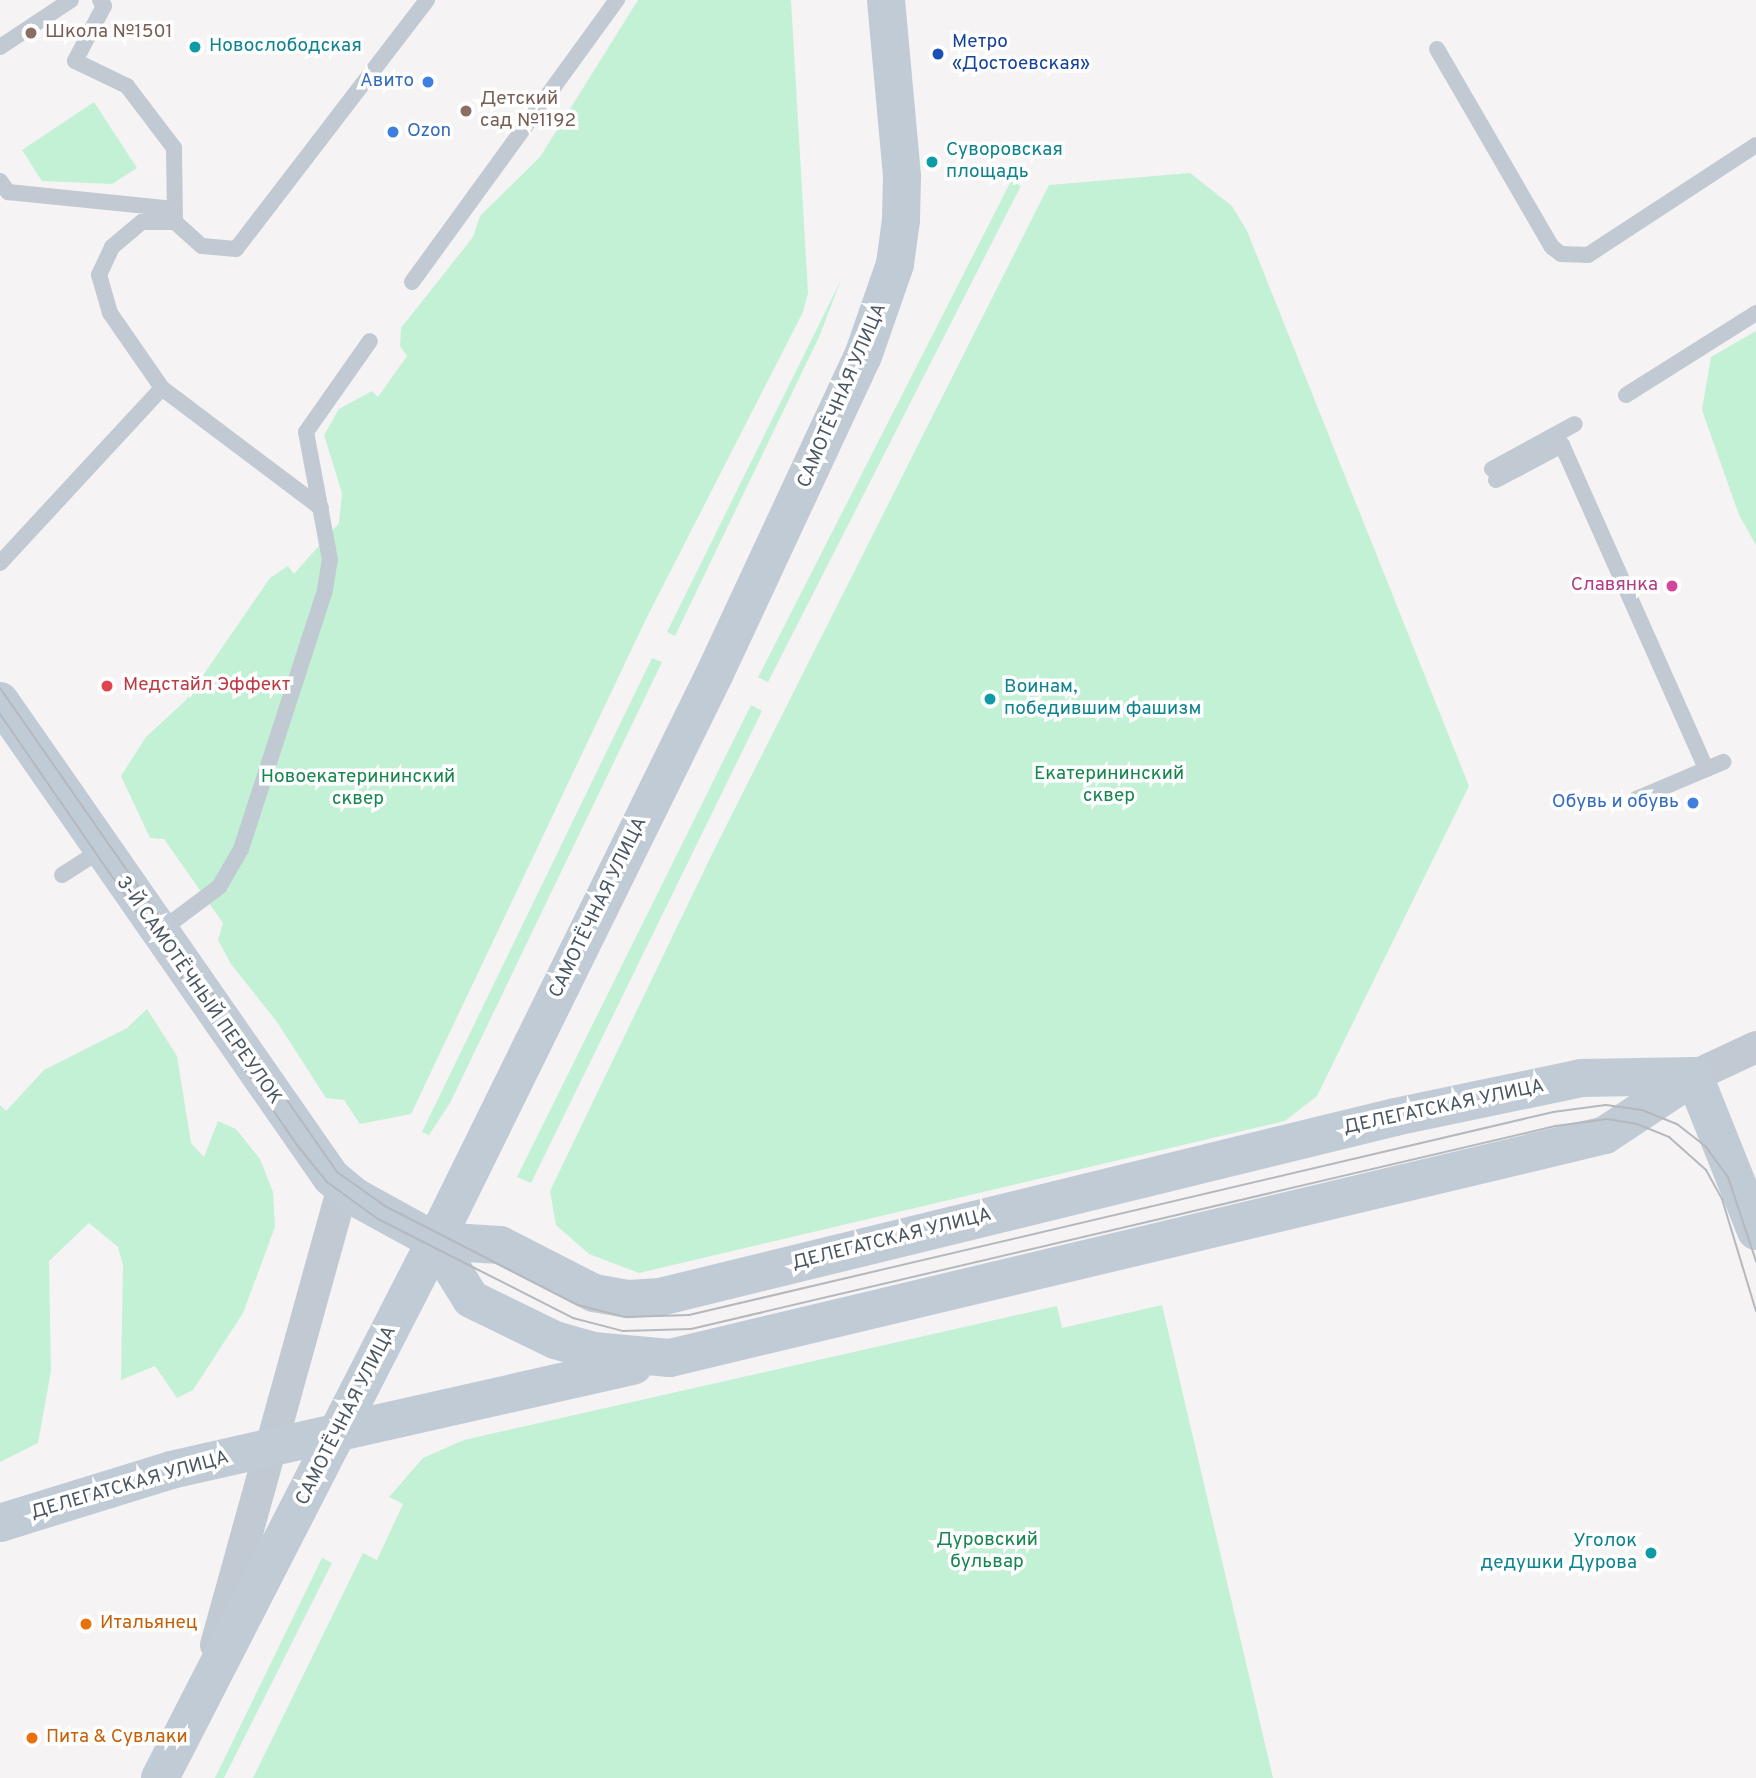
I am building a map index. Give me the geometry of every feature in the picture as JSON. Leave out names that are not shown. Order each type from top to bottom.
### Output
[{"type":"main road","name":"САМОТЁЧНАЯ УЛИЦА","points":[[160,1778],[203,1691],[341,1432],[435,1241],[818,460],[879,317],[895,264],[901,209],[886,0]]},
{"type":"main road","name":"3-Й САМОТЁЧНЫЙ ПЕРЕУЛОК","points":[[0,701],[311,1154],[343,1188],[435,1241]]},
{"type":"main road","name":"ДЕЛЕГАТСКАЯ УЛИЦА","points":[[435,1241],[500,1245],[594,1293],[628,1299],[660,1297],[1395,1117],[1581,1078],[1694,1076]]},
{"type":"main road","name":"ДЕЛЕГАТСКАЯ УЛИЦА","points":[[0,1522],[171,1470],[670,1358],[1605,1135],[1694,1076]]},
{"type":"main road","points":[[1694,1076],[1756,1231]]},
{"type":"main road","name":"ДЕЛЕГАТСКАЯ УЛИЦА","points":[[435,1241],[471,1298],[479,1303],[568,1344],[620,1355],[670,1358]]},
{"type":"street","points":[[1694,1076],[1756,1047]]},
{"type":"street","points":[[203,1691],[343,1188]]},
{"type":"lane","points":[[0,47],[71,0]]},
{"type":"lane","points":[[100,0],[104,6],[75,61],[127,86],[174,148],[174,216]]},
{"type":"lane","points":[[0,181],[8,192],[174,216],[202,246],[236,249],[427,0]]},
{"type":"lane","points":[[412,282],[617,0]]},
{"type":"lane","points":[[1437,49],[1552,247],[1561,254],[1588,255],[1756,145]]},
{"type":"lane","points":[[174,216],[142,222],[112,247],[99,275],[110,313],[162,388],[321,508]]},
{"type":"lane","points":[[1626,395],[1756,313]]},
{"type":"lane","points":[[158,933],[219,887],[241,849],[325,590],[330,560],[306,432],[370,341]]},
{"type":"lane","points":[[0,563],[162,388]]},
{"type":"lane","points":[[1494,475],[1575,424]]},
{"type":"lane","points":[[1515,463],[1562,445],[1706,769]]},
{"type":"lane","points":[[1636,799],[1724,762]]},
{"type":"lane","points":[[62,875],[101,850]]},
{"type":"green space","name":"Новоекатерининский сквер","points":[[638,0],[791,0],[808,293],[803,312],[646,619],[411,1114],[360,1124],[344,1100],[326,1098],[277,1022],[231,964],[218,940],[223,923],[164,839],[150,838],[121,776],[146,737],[186,700],[270,578],[288,566],[294,574],[339,523],[342,493],[324,435],[339,409],[372,391],[378,397],[407,356],[400,346],[401,328],[473,237],[480,216],[540,157]]},
{"type":"green space","points":[[94,102],[137,168],[112,184],[42,181],[22,150]]},
{"type":"green space","name":"Екатерининский сквер","points":[[1190,173],[1232,206],[1247,231],[1469,786],[1317,1096],[1285,1121],[639,1273],[589,1254],[556,1225],[550,1191],[714,850],[1049,185]]},
{"type":"green space","points":[[1011,181],[1021,186],[768,682],[758,677]]},
{"type":"green space","points":[[841,280],[819,337],[675,636],[667,632]]},
{"type":"green space","points":[[1756,331],[1756,545],[1739,515],[1702,410],[1711,357]]},
{"type":"green space","points":[[652,658],[662,662],[450,1103],[429,1135],[422,1132]]},
{"type":"green space","points":[[751,705],[762,711],[531,1183],[517,1177]]},
{"type":"green space","points":[[147,1009],[177,1056],[191,1143],[204,1157],[218,1121],[236,1129],[260,1159],[273,1192],[275,1227],[243,1313],[193,1390],[177,1398],[155,1366],[121,1380],[123,1265],[118,1247],[89,1223],[49,1261],[51,1371],[38,1443],[0,1462],[0,1105],[6,1111],[44,1070],[127,1028]]},
{"type":"green space","name":"Дуровский бульвар","points":[[1162,1305],[1273,1778],[253,1778],[363,1553],[377,1560],[403,1504],[389,1497],[423,1458],[464,1440],[1057,1306],[1062,1328]]},
{"type":"green space","points":[[322,1558],[332,1563],[224,1778],[215,1778]]},
{"type":"tram line","points":[[0,688],[337,1172],[385,1206],[578,1305],[625,1317],[689,1315],[1553,1112],[1606,1105],[1642,1110],[1677,1124],[1706,1147],[1728,1177],[1756,1261]]},
{"type":"tram line","points":[[0,714],[297,1145],[327,1182],[378,1219],[573,1318],[623,1331],[691,1329],[1556,1126],[1607,1119],[1637,1124],[1669,1137],[1706,1170],[1722,1199],[1756,1311]]},
{"type":"place","name":"Школа №1501","points":[[31,33]]},
{"type":"place","name":"Новослободская","points":[[195,47]]},
{"type":"place","name":"Метро «Достоевская»","points":[[938,54]]},
{"type":"place","name":"Авито","points":[[428,82]]},
{"type":"place","name":"Детский сад №1192","points":[[466,111]]},
{"type":"place","name":"Ozon","points":[[393,132]]},
{"type":"place","name":"Суворовская площадь","points":[[932,162]]},
{"type":"place","name":"Славянка","points":[[1672,586]]},
{"type":"place","name":"Медстайл Эффект","points":[[107,686]]},
{"type":"place","name":"Воинам, победившим фашизм","points":[[990,699]]},
{"type":"place","name":"Обувь и обувь","points":[[1693,803]]},
{"type":"place","name":"Уголок дедушки Дурова","points":[[1651,1553]]},
{"type":"place","name":"Итальянец","points":[[86,1624]]},
{"type":"place","name":"Пита & Сувлаки","points":[[32,1738]]}]
